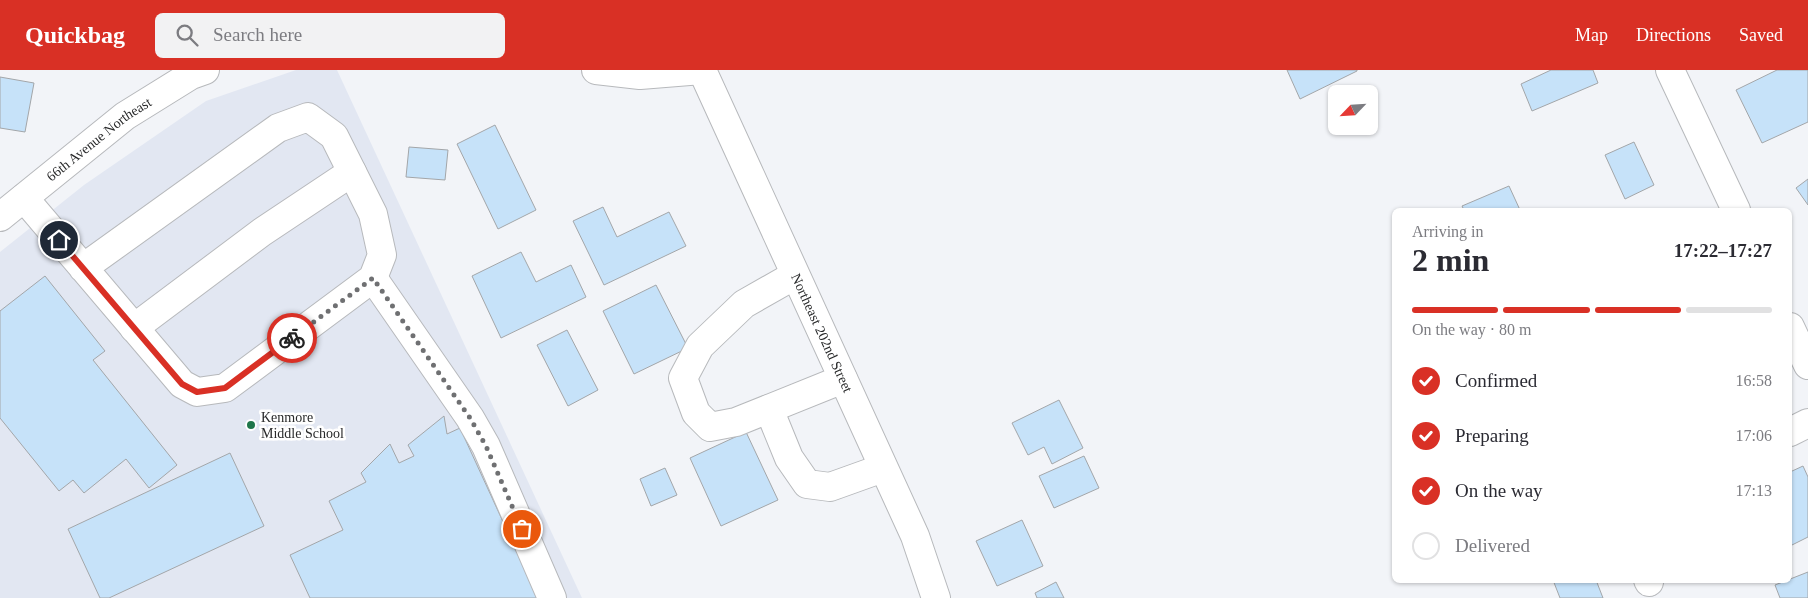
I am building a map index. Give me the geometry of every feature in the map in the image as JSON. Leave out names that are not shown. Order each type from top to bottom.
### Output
[{"type":"street","name":"66th Avenue Northeast","points":[[0,217],[125,116],[191,76],[205,70]]},
{"type":"street","points":[[596,70],[640,75],[702,70]]},
{"type":"street","name":"Northeast 202nd Street","points":[[702,70],[915,536],[936,598]]},
{"type":"street","points":[[1675,72],[1735,208]]},
{"type":"street","points":[[24,198],[83,268],[182,384],[197,392],[225,388],[373,278],[382,255],[373,214],[334,136],[308,117],[278,128],[83,268]]},
{"type":"street","points":[[134,328],[262,232],[352,172]]},
{"type":"street","points":[[795,275],[744,304],[700,346],[683,378],[696,413],[710,427],[736,422],[843,379]]},
{"type":"street","points":[[373,278],[470,418],[486,446],[552,598]]},
{"type":"street","points":[[1792,331],[1808,365]]},
{"type":"street","points":[[769,409],[789,458],[807,484],[830,487],[884,468]]},
{"type":"street","points":[[1792,431],[1808,423]]},
{"type":"shaded area","name":"Kenmore Middle School","points":[[296,70],[337,70],[582,598],[0,598],[0,252],[84,185],[206,101]]},
{"type":"building","points":[[1287,70],[1357,70],[1357,71],[1300,99]]},
{"type":"building","points":[[1551,70],[1593,70],[1598,83],[1532,111],[1521,84]]},
{"type":"building","points":[[1777,70],[1808,70],[1808,122],[1762,143],[1736,90]]},
{"type":"building","points":[[0,77],[34,83],[25,132],[0,128]]},
{"type":"building","points":[[495,125],[536,210],[498,229],[457,144]]},
{"type":"building","points":[[1634,142],[1654,185],[1625,199],[1605,155]]},
{"type":"building","points":[[409,147],[448,150],[445,180],[406,177]]},
{"type":"building","points":[[1808,179],[1808,205],[1796,188]]},
{"type":"building","points":[[1509,186],[1519,208],[1463,208],[1462,206]]},
{"type":"building","points":[[603,207],[617,237],[669,212],[686,246],[604,285],[573,221]]},
{"type":"building","points":[[521,252],[536,282],[571,265],[586,297],[501,338],[472,276]]},
{"type":"building","points":[[45,276],[105,351],[93,360],[177,465],[149,488],[126,459],[84,493],[73,480],[59,491],[0,418],[0,311]]},
{"type":"building","points":[[656,285],[688,348],[634,374],[603,311]]},
{"type":"building","points":[[567,330],[598,390],[568,406],[537,345]]},
{"type":"building","points":[[1059,400],[1083,448],[1052,464],[1044,447],[1028,455],[1012,423]]},
{"type":"building","points":[[444,416],[447,434],[460,428],[538,598],[310,598],[290,555],[343,530],[329,501],[366,482],[361,473],[390,444],[399,463],[414,456],[408,445]]},
{"type":"building","points":[[746,432],[778,500],[721,526],[690,458]]},
{"type":"building","points":[[230,453],[264,526],[109,598],[100,598],[68,529]]},
{"type":"building","points":[[1084,456],[1099,488],[1054,508],[1039,476]]},
{"type":"building","points":[[1803,466],[1808,477],[1808,537],[1792,545],[1792,471]]},
{"type":"building","points":[[665,468],[677,495],[651,506],[640,479]]},
{"type":"building","points":[[1022,520],[1043,566],[997,586],[976,541]]},
{"type":"building","points":[[1808,572],[1808,598],[1780,598],[1775,585],[1792,583],[1792,578]]},
{"type":"building","points":[[1056,582],[1064,598],[1037,598],[1035,593]]},
{"type":"building","points":[[1554,583],[1597,583],[1603,598],[1560,598]]},
{"type":"way so far","points":[[292,338],[373,278],[470,418],[486,446],[522,529]]},
{"type":"place","name":"Kenmore Middle School","points":[[251,425]]},
{"type":"route","points":[[59,240],[182,384],[197,392],[225,388],[292,338]]}]
